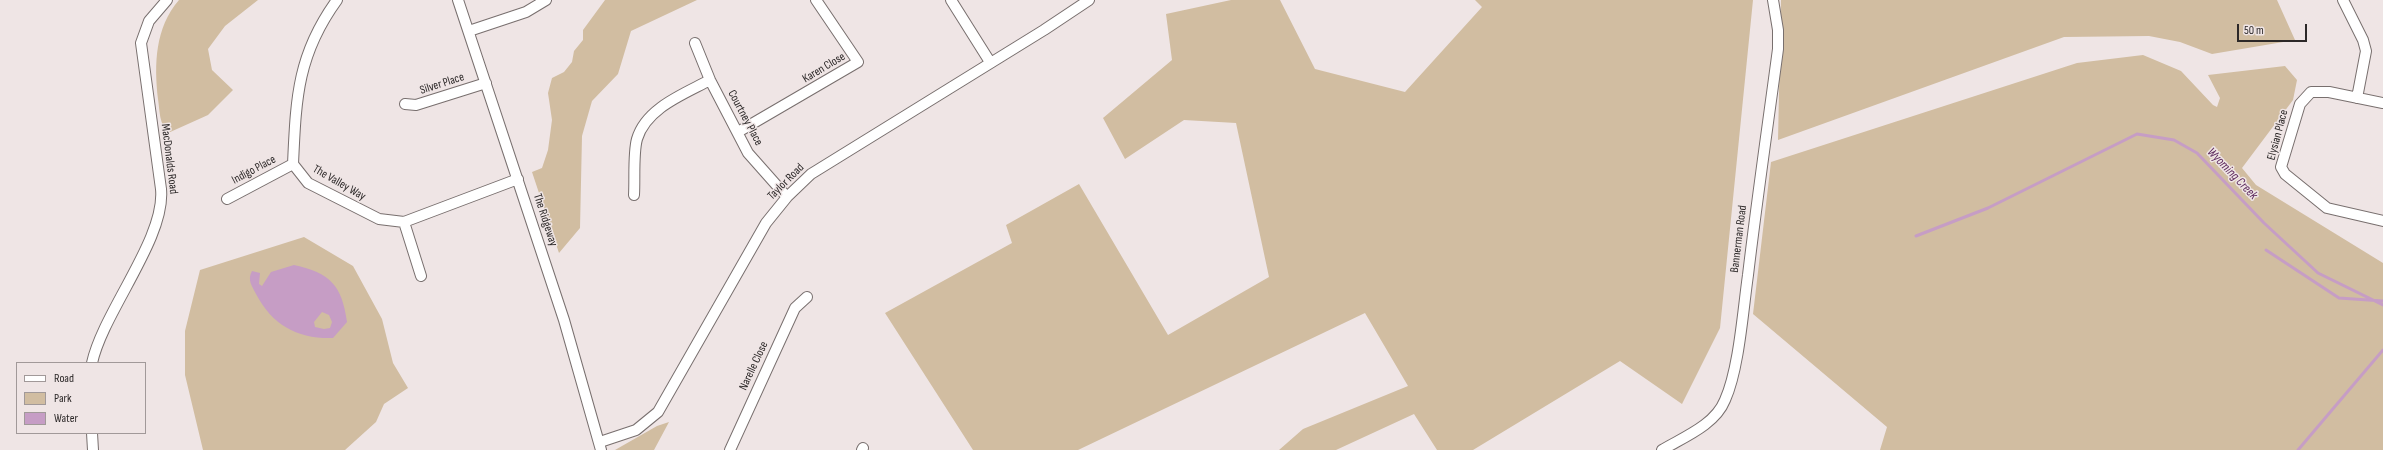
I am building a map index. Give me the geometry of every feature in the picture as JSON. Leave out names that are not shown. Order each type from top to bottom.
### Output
[{"type":"street","name":"MacDonalds Road","points":[[92,362],[97,346],[140,258],[160,210],[161,194],[141,43],[149,21],[167,0]]},
{"type":"street","points":[[293,164],[296,105],[304,60],[337,0]]},
{"type":"street","name":"The Ridgeway","points":[[458,0],[564,320],[601,446]]},
{"type":"street","points":[[469,31],[526,12],[546,0]]},
{"type":"street","name":"Karen Close","points":[[738,132],[797,100],[858,62],[816,0]]},
{"type":"street","points":[[951,0],[990,62]]},
{"type":"street","name":"Taylor Road","points":[[601,446],[636,430],[658,412],[766,224],[787,197],[811,174],[1044,30],[1089,0]]},
{"type":"street","name":"Bannerman Road","points":[[1662,450],[1704,425],[1716,414],[1725,400],[1732,376],[1743,312],[1778,49],[1778,30],[1773,0]]},
{"type":"street","points":[[2343,0],[2364,40],[2366,51],[2357,98],[2383,103]]},
{"type":"street","name":"Courtney Place","points":[[695,43],[710,80],[748,153],[787,197]]},
{"type":"street","points":[[634,195],[637,139],[650,116],[670,102],[710,80]]},
{"type":"street","name":"Silver Place","points":[[405,104],[416,106],[486,83]]},
{"type":"street","name":"Elysian Place","points":[[2357,98],[2329,92],[2311,92],[2300,104],[2281,167],[2285,174],[2327,208],[2383,221]]},
{"type":"street","name":"Indigo Place","points":[[227,200],[293,164]]},
{"type":"street","name":"The Valley Way","points":[[293,164],[300,174],[315,186],[378,219],[404,222],[518,179]]},
{"type":"street","points":[[404,222],[422,276]]},
{"type":"street","name":"Narelle Close","points":[[730,450],[795,308],[807,297]]},
{"type":"street","points":[[92,434],[93,450]]},
{"type":"green space","points":[[179,0],[258,0],[225,26],[208,49],[212,70],[233,90],[208,115],[168,133],[161,121],[160,113],[156,73],[158,47],[165,22]]},
{"type":"green space","points":[[605,0],[697,0],[631,31],[618,74],[592,101],[582,136],[580,228],[559,253],[532,172],[542,168],[548,150],[552,120],[548,93],[552,78],[564,72],[572,62],[574,51],[583,40],[583,30]]},
{"type":"green space","points":[[1231,0],[1280,0],[1315,69],[1405,92],[1482,7],[1475,0],[1753,0],[1720,328],[1682,404],[1620,361],[1473,450],[1437,450],[1414,414],[1336,450],[1279,450],[1303,429],[1408,386],[1365,313],[1078,450],[973,450],[885,313],[1012,243],[1006,225],[1079,184],[1168,335],[1269,277],[1236,123],[1184,120],[1125,159],[1103,118],[1172,60],[1166,14]]},
{"type":"green space","points":[[1781,0],[2277,0],[2295,40],[2212,54],[2180,42],[2149,36],[2064,37],[1778,140]]},
{"type":"green space","points":[[2143,55],[2181,71],[2213,105],[2217,107],[2220,98],[2208,75],[2285,66],[2297,80],[2293,100],[2242,168],[2256,185],[2383,263],[2383,450],[1880,450],[1887,427],[1753,314],[1771,162],[2077,63]]},
{"type":"green space","points":[[304,237],[353,266],[382,319],[393,363],[408,388],[384,404],[376,422],[345,450],[203,450],[185,375],[185,331],[200,270]]},
{"type":"green space","points":[[669,422],[654,450],[615,450],[657,426]]},
{"type":"water","points":[[294,265],[317,272],[325,277],[338,290],[345,309],[347,322],[333,338],[309,336],[288,328],[270,315],[256,294],[251,283],[250,277],[252,271],[260,273],[259,284],[262,286],[271,272]],"holes":[[[322,312],[329,315],[332,322],[330,328],[324,329],[315,327],[314,322]]]},
{"type":"waterway","name":"Wyoming Creek","points":[[1916,236],[1988,208],[2137,134],[2174,140],[2197,153],[2264,223],[2318,273],[2383,305]]},
{"type":"waterway","points":[[2266,250],[2339,298],[2383,301]]},
{"type":"waterway","points":[[2298,450],[2383,350]]}]
